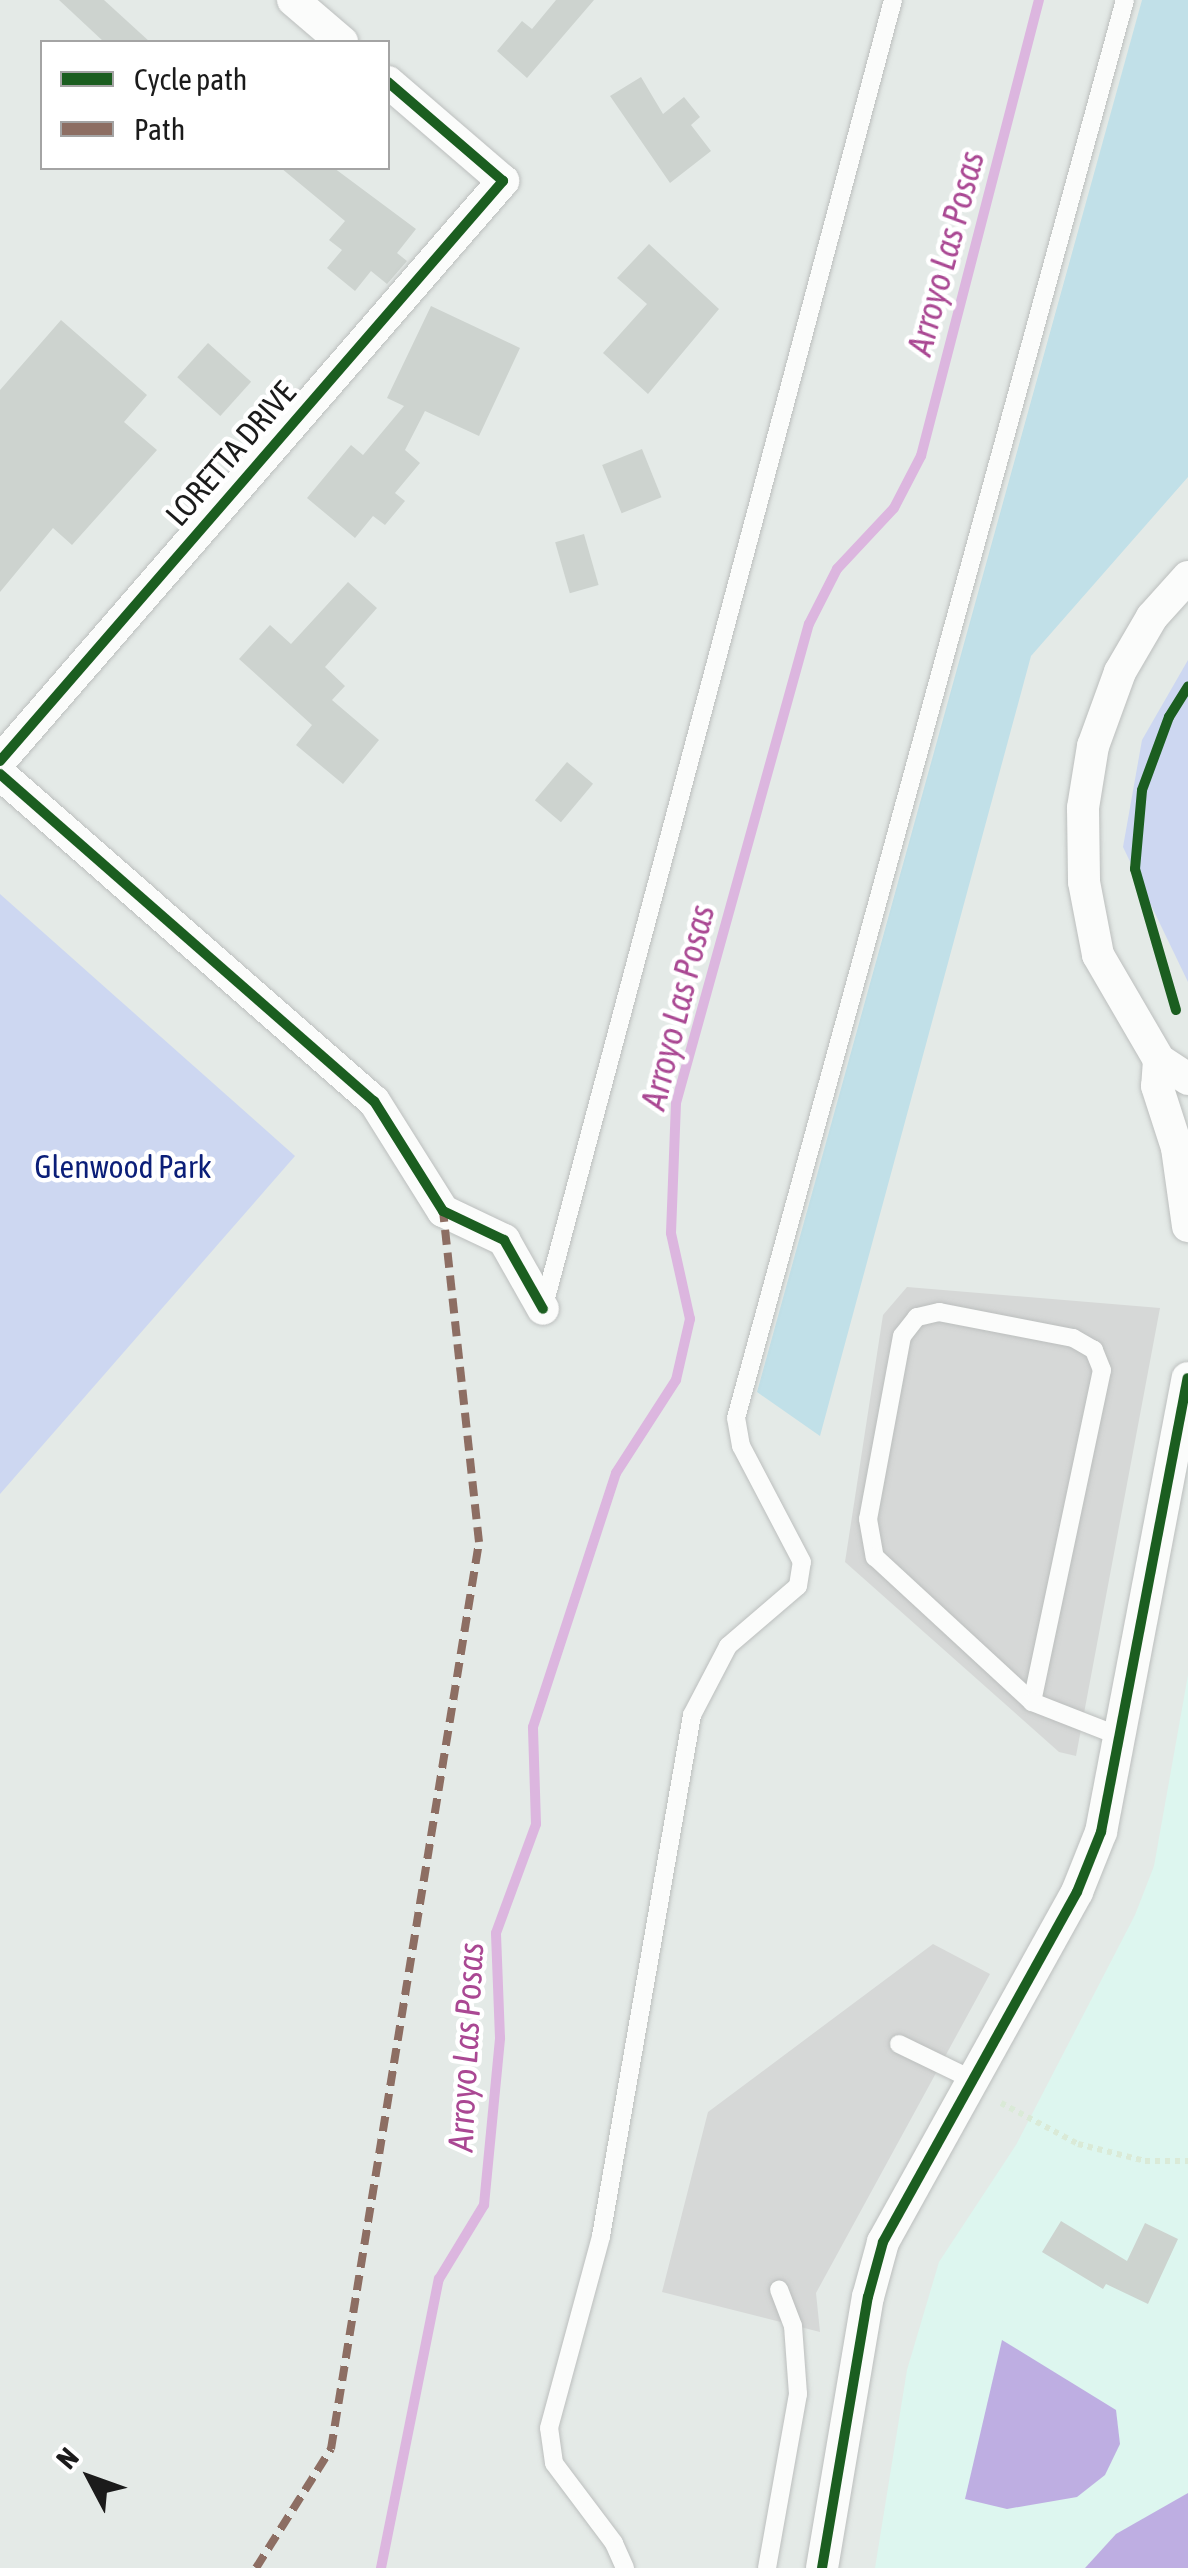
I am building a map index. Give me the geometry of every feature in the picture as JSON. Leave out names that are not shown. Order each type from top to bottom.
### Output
[{"type":"street","points":[[293,0],[340,40]]},
{"type":"street","name":"LORETTA DRIVE","points":[[0,761],[502,182],[390,84]]},
{"type":"street","points":[[1188,577],[1152,618],[1120,672],[1092,746],[1084,808],[1084,882],[1098,955],[1159,1060],[1188,1078]]},
{"type":"street","points":[[0,774],[374,1102],[443,1211],[504,1240],[543,1309]]},
{"type":"street","points":[[1159,1060],[1157,1086],[1178,1148],[1188,1226]]},
{"type":"street","points":[[822,2568],[883,2242],[1077,1892],[1100,1832],[1188,1378]]},
{"type":"lane","points":[[543,1309],[893,0]]},
{"type":"lane","points":[[625,2568],[614,2543],[554,2463],[550,2428],[601,2236],[692,1715],[728,1646],[798,1586],[802,1562],[740,1446],[736,1418],[1125,0]]},
{"type":"lane","points":[[1032,1702],[1102,1370],[1094,1350],[1073,1338],[939,1312],[917,1316],[902,1336],[868,1541],[901,1584],[1032,1702],[1119,1736]]},
{"type":"lane","points":[[899,2044],[973,2080]]},
{"type":"lane","points":[[767,2568],[798,2394],[794,2326],[778,2290]]},
{"type":"path","points":[[1000,2103],[1078,2144],[1145,2161],[1188,2161]]},
{"type":"shaded area","points":[[1142,0],[1188,0],[1188,477],[1031,656],[820,1436],[757,1392]]},
{"type":"shaded area","points":[[907,1287],[1160,1308],[1076,1756],[1059,1752],[845,1562],[883,1315]]},
{"type":"shaded area","points":[[1188,1675],[1188,2568],[875,2568],[907,2370],[939,2262],[1016,2145],[1135,1915],[1154,1866]]},
{"type":"shaded area","points":[[933,1944],[990,1974],[816,2293],[820,2332],[662,2292],[708,2112]]},
{"type":"shaded area","points":[[1002,2340],[1116,2410],[1120,2444],[1105,2475],[1077,2497],[1007,2509],[965,2499]]},
{"type":"shaded area","points":[[1188,2493],[1188,2568],[1085,2568],[1116,2534]]},
{"type":"green space","points":[[1188,660],[1188,982],[1123,847],[1142,740]]},
{"type":"green space","name":"Glenwood Park","points":[[0,894],[295,1156],[0,1494]]},
{"type":"building","points":[[59,0],[104,0],[148,40],[102,40]]},
{"type":"building","points":[[556,0],[594,0],[527,78],[497,51],[522,21],[532,29]]},
{"type":"building","points":[[641,77],[663,114],[684,97],[700,117],[691,125],[711,151],[670,183],[610,96]]},
{"type":"building","points":[[283,170],[337,170],[416,229],[397,253],[407,261],[387,284],[371,271],[355,291],[327,268],[342,250],[329,240],[345,221]]},
{"type":"building","points":[[649,244],[719,309],[648,394],[603,353],[647,304],[617,278]]},
{"type":"building","points":[[431,306],[520,348],[479,436],[425,411],[405,450],[420,463],[395,493],[405,501],[385,525],[373,516],[355,538],[307,498],[351,445],[363,455],[404,406],[387,398]]},
{"type":"building","points":[[61,320],[147,395],[124,422],[157,450],[72,545],[53,528],[0,592],[0,390]]},
{"type":"building","points":[[208,343],[251,382],[220,416],[177,377]]},
{"type":"building","points":[[642,449],[661,497],[622,513],[602,465]]},
{"type":"building","points":[[584,534],[599,585],[570,593],[555,542]]},
{"type":"building","points":[[348,582],[377,608],[325,667],[345,686],[332,700],[379,740],[343,784],[296,745],[312,725],[239,659],[270,625],[291,644]]},
{"type":"building","points":[[567,762],[593,784],[561,822],[535,800]]},
{"type":"building","points":[[1061,2221],[1127,2261],[1145,2223],[1178,2239],[1148,2304],[1106,2284],[1103,2289],[1042,2252]]},
{"type":"waterway","name":"Arroyo Las Posas","points":[[381,2568],[439,2279],[484,2205],[500,2038],[496,1933],[536,1824],[533,1727],[616,1473],[676,1380],[690,1319],[671,1233],[676,1103],[809,624],[837,569],[894,508],[921,456],[1039,0]]},
{"type":"marked path","points":[[256,2568],[331,2449],[479,1542],[443,1211]]},
{"type":"cycle path","points":[[0,761],[503,181],[390,84]]},
{"type":"cycle path","points":[[1176,1010],[1135,869],[1142,790],[1169,717],[1188,687]]},
{"type":"cycle path","points":[[0,774],[374,1101],[443,1211],[504,1240],[543,1309]]},
{"type":"cycle path","points":[[822,2568],[868,2297],[883,2242],[1077,1892],[1101,1832],[1188,1378]]}]
